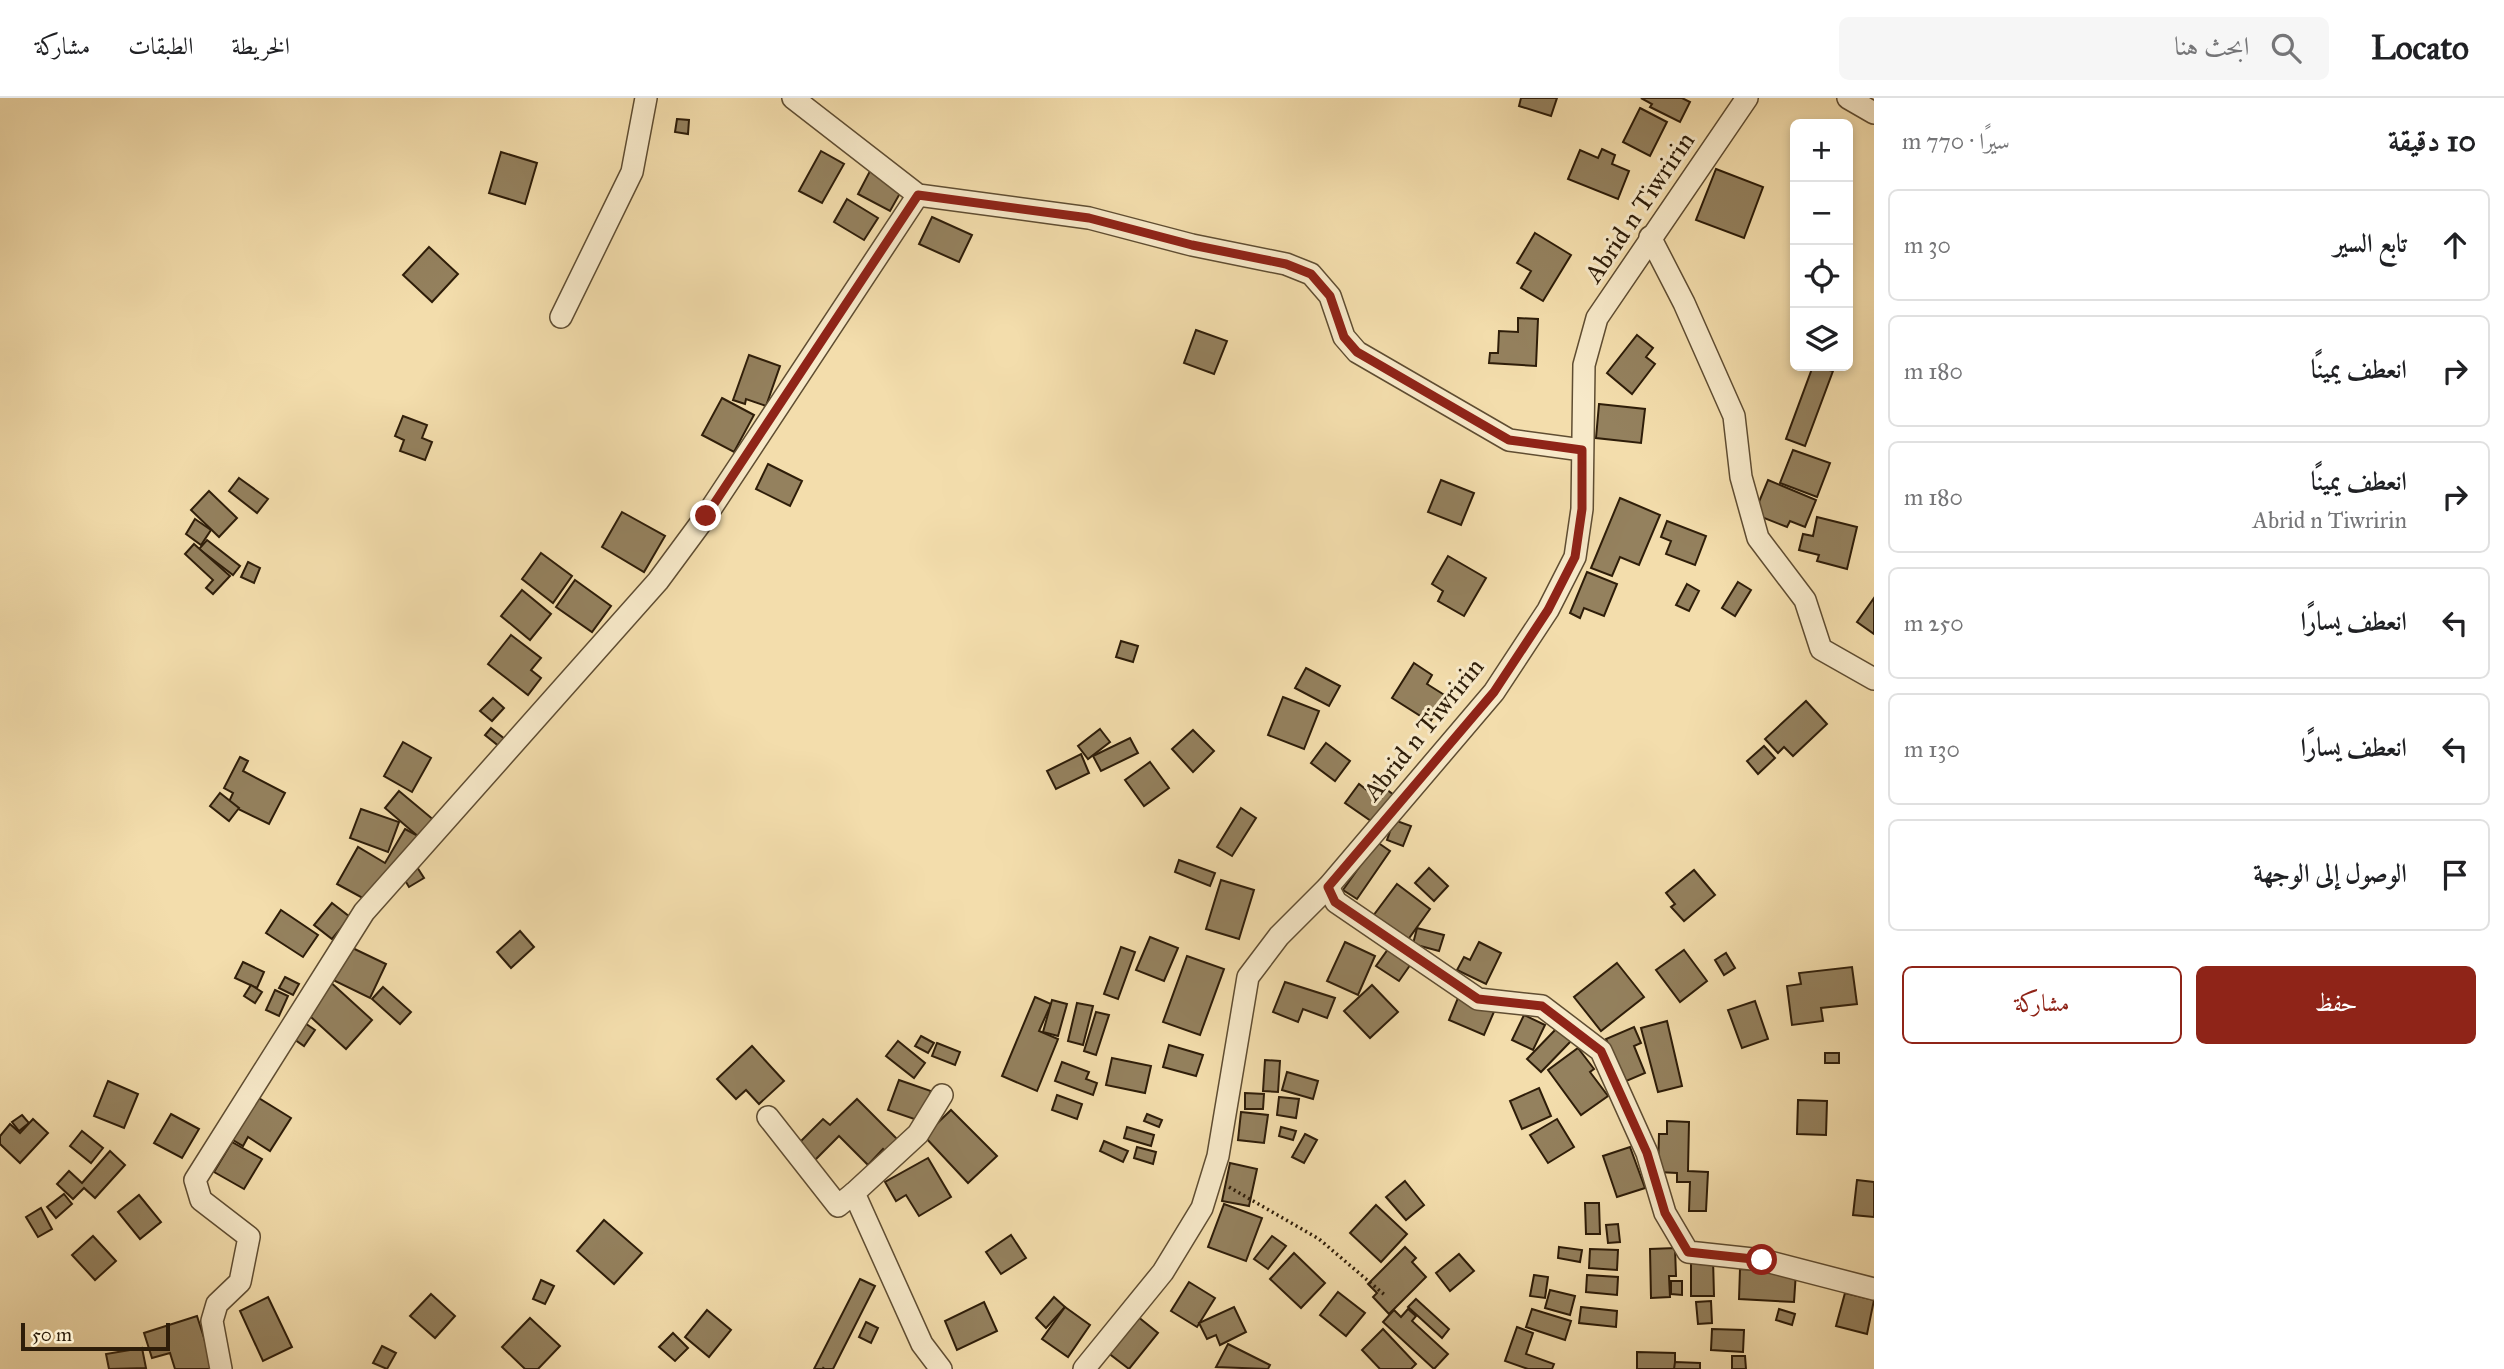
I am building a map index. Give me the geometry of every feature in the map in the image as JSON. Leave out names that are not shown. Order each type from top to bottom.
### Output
[{"type":"street","points":[[561,317],[632,172],[646,98]]},
{"type":"street","points":[[793,98],[918,195],[1089,218],[1192,245],[1286,264],[1311,274],[1330,296],[1344,337],[1357,352],[1509,440],[1582,450]]},
{"type":"street","name":"Abrid n Tiwririn","points":[[1084,1369],[1163,1272],[1202,1208],[1219,1156],[1248,977],[1279,936],[1328,887],[1494,692],[1548,610],[1575,557],[1582,509],[1584,365],[1597,318],[1747,98]]},
{"type":"street","points":[[1848,98],[1874,113]]},
{"type":"street","points":[[221,1369],[212,1321],[217,1304],[240,1282],[249,1237],[201,1200],[195,1180],[365,912],[658,581],[706,516],[918,195]]},
{"type":"street","points":[[1650,237],[1684,303],[1734,416],[1741,477],[1758,538],[1805,600],[1821,649],[1874,680]]},
{"type":"street","points":[[1328,887],[1335,902],[1478,999],[1542,1006],[1601,1051],[1647,1153],[1665,1213],[1688,1252],[1762,1260],[1874,1289]]},
{"type":"street","points":[[768,1116],[838,1206],[918,1134],[942,1095]]},
{"type":"street","points":[[854,1193],[922,1344],[942,1369]]},
{"type":"path","points":[[1211,1180],[1247,1195],[1319,1239],[1386,1296]]},
{"type":"building","points":[[1521,98],[1557,98],[1551,116],[1519,106]]},
{"type":"building","points":[[1641,98],[1682,98],[1690,102],[1680,122],[1650,107],[1652,104]]},
{"type":"building","points":[[1640,108],[1667,122],[1650,156],[1623,142]]},
{"type":"building","points":[[677,119],[689,120],[688,134],[675,132]]},
{"type":"building","points":[[1602,149],[1615,155],[1612,164],[1629,171],[1618,199],[1568,179],[1580,150],[1598,158]]},
{"type":"building","points":[[821,151],[844,164],[822,203],[799,191]]},
{"type":"building","points":[[501,152],[537,163],[525,204],[489,193]]},
{"type":"building","points":[[1716,169],[1763,187],[1744,238],[1696,220]]},
{"type":"building","points":[[870,171],[903,188],[890,211],[858,194]]},
{"type":"building","points":[[847,199],[878,218],[864,240],[834,222]]},
{"type":"building","points":[[932,217],[972,235],[959,262],[919,244]]},
{"type":"building","points":[[1535,233],[1571,255],[1543,301],[1521,288],[1531,271],[1517,263]]},
{"type":"building","points":[[429,247],[458,274],[432,302],[403,275]]},
{"type":"building","points":[[1518,318],[1538,319],[1536,366],[1489,363],[1490,353],[1498,353],[1499,331],[1518,332]]},
{"type":"building","points":[[1196,330],[1227,341],[1214,374],[1184,363]]},
{"type":"building","points":[[1637,335],[1653,348],[1646,357],[1655,364],[1632,394],[1607,373]]},
{"type":"building","points":[[749,355],[780,366],[766,406],[746,399],[745,404],[733,400]]},
{"type":"building","points":[[1811,371],[1833,371],[1805,446],[1786,439]]},
{"type":"building","points":[[722,398],[754,415],[734,452],[702,435]]},
{"type":"building","points":[[1599,404],[1645,409],[1641,443],[1596,438]]},
{"type":"building","points":[[403,416],[427,425],[422,438],[432,442],[425,460],[400,451],[404,440],[395,436]]},
{"type":"building","points":[[1793,450],[1830,463],[1817,497],[1780,483]]},
{"type":"building","points":[[768,464],[802,481],[790,506],[756,489]]},
{"type":"building","points":[[239,478],[268,499],[257,513],[229,491]]},
{"type":"building","points":[[1441,480],[1474,493],[1461,525],[1428,512]]},
{"type":"building","points":[[1768,480],[1816,500],[1805,527],[1790,521],[1787,527],[1754,514]]},
{"type":"building","points":[[209,491],[237,518],[219,537],[191,510]]},
{"type":"building","points":[[1620,498],[1660,515],[1639,565],[1620,557],[1612,576],[1591,568]]},
{"type":"building","points":[[622,512],[665,536],[644,572],[602,547]]},
{"type":"building","points":[[1817,517],[1857,527],[1847,569],[1817,561],[1819,555],[1799,550],[1803,534],[1813,536]]},
{"type":"building","points":[[195,519],[211,530],[201,545],[186,534]]},
{"type":"building","points":[[1667,521],[1706,536],[1695,565],[1666,554],[1671,541],[1661,537]]},
{"type":"building","points":[[207,540],[240,566],[233,575],[199,549]]},
{"type":"building","points":[[194,544],[230,576],[213,594],[206,588],[213,580],[185,554]]},
{"type":"building","points":[[541,553],[572,576],[553,603],[522,579]]},
{"type":"building","points":[[1448,556],[1486,578],[1464,616],[1438,601],[1443,591],[1432,584]]},
{"type":"building","points":[[248,562],[260,568],[254,583],[241,577]]},
{"type":"building","points":[[1587,572],[1617,584],[1604,616],[1584,608],[1580,618],[1570,613]]},
{"type":"building","points":[[575,580],[611,606],[592,632],[556,607]]},
{"type":"building","points":[[1738,582],[1751,590],[1735,616],[1722,608]]},
{"type":"building","points":[[1687,584],[1699,591],[1689,611],[1676,605]]},
{"type":"building","points":[[522,590],[551,614],[530,640],[501,616]]},
{"type":"building","points":[[1874,598],[1874,634],[1857,622]]},
{"type":"building","points":[[511,635],[541,658],[531,670],[541,678],[528,695],[488,664]]},
{"type":"building","points":[[1121,641],[1138,646],[1133,662],[1116,657]]},
{"type":"building","points":[[1414,663],[1432,675],[1427,684],[1446,696],[1430,722],[1392,698]]},
{"type":"building","points":[[1306,668],[1340,686],[1329,706],[1295,688]]},
{"type":"building","points":[[1283,697],[1319,711],[1304,749],[1268,735]]},
{"type":"building","points":[[493,698],[504,708],[492,721],[480,711]]},
{"type":"building","points":[[1806,701],[1827,724],[1793,756],[1784,747],[1778,753],[1765,739]]},
{"type":"building","points":[[491,728],[506,740],[500,747],[485,735]]},
{"type":"building","points":[[1100,729],[1110,742],[1088,759],[1078,746]]},
{"type":"building","points":[[1193,730],[1214,751],[1193,772],[1172,749]]},
{"type":"building","points":[[1130,738],[1138,753],[1101,771],[1093,756]]},
{"type":"building","points":[[403,742],[431,758],[412,792],[384,776]]},
{"type":"building","points":[[1326,743],[1350,761],[1335,781],[1311,763]]},
{"type":"building","points":[[1764,746],[1775,758],[1758,774],[1747,761]]},
{"type":"building","points":[[1081,754],[1089,773],[1056,789],[1047,771]]},
{"type":"building","points":[[240,757],[248,761],[243,771],[285,793],[269,824],[228,804],[233,793],[224,788]]},
{"type":"building","points":[[1150,762],[1169,788],[1144,806],[1125,780]]},
{"type":"building","points":[[1375,781],[1394,795],[1374,823],[1345,803],[1359,784],[1368,791]]},
{"type":"building","points":[[399,791],[435,821],[420,838],[385,808]]},
{"type":"building","points":[[220,793],[239,808],[229,821],[210,806]]},
{"type":"building","points":[[1241,808],[1256,818],[1232,856],[1217,847]]},
{"type":"building","points":[[361,809],[399,822],[388,852],[350,838]]},
{"type":"building","points":[[1394,820],[1411,826],[1403,846],[1387,840]]},
{"type":"building","points":[[405,829],[420,837],[370,902],[337,884],[358,847],[385,863]]},
{"type":"building","points":[[1377,842],[1390,851],[1357,899],[1343,890]]},
{"type":"building","points":[[1179,860],[1215,873],[1210,886],[1175,872]]},
{"type":"building","points":[[417,867],[424,878],[409,887],[403,877]]},
{"type":"building","points":[[1429,868],[1448,886],[1434,901],[1415,883]]},
{"type":"building","points":[[1694,870],[1715,895],[1684,921],[1671,907],[1675,904],[1666,893]]},
{"type":"building","points":[[1221,880],[1254,890],[1239,939],[1206,929]]},
{"type":"building","points":[[1397,884],[1430,909],[1407,941],[1373,916]]},
{"type":"building","points":[[332,903],[350,917],[332,939],[314,925]]},
{"type":"building","points":[[281,910],[318,935],[303,957],[266,933]]},
{"type":"building","points":[[1417,928],[1444,935],[1439,951],[1413,944]]},
{"type":"building","points":[[520,931],[534,947],[511,968],[497,952]]},
{"type":"building","points":[[1150,937],[1178,948],[1164,981],[1136,970]]},
{"type":"building","points":[[1345,942],[1375,956],[1358,995],[1327,981]]},
{"type":"building","points":[[1479,942],[1501,953],[1486,984],[1457,970],[1464,957],[1470,960]]},
{"type":"building","points":[[342,943],[386,964],[370,998],[333,980]]},
{"type":"building","points":[[1391,945],[1413,961],[1399,981],[1376,966]]},
{"type":"building","points":[[1121,947],[1135,952],[1118,999],[1104,994]]},
{"type":"building","points":[[1684,950],[1707,981],[1680,1002],[1656,970]]},
{"type":"building","points":[[1726,953],[1735,968],[1724,975],[1715,960]]},
{"type":"building","points":[[1187,956],[1224,969],[1200,1035],[1163,1022]]},
{"type":"building","points":[[243,962],[264,972],[257,988],[235,978]]},
{"type":"building","points":[[1617,963],[1644,997],[1601,1031],[1574,997]]},
{"type":"building","points":[[1852,967],[1857,1004],[1821,1008],[1823,1021],[1792,1025],[1787,986],[1801,984],[1799,973]]},
{"type":"building","points":[[285,977],[299,984],[293,995],[279,988]]},
{"type":"building","points":[[327,979],[372,1020],[346,1049],[301,1008]]},
{"type":"building","points":[[1285,982],[1335,998],[1327,1018],[1303,1009],[1298,1022],[1273,1012]]},
{"type":"building","points":[[251,985],[262,992],[255,1003],[244,996]]},
{"type":"building","points":[[1372,985],[1398,1012],[1370,1038],[1344,1011]]},
{"type":"building","points":[[383,987],[411,1012],[400,1024],[372,999]]},
{"type":"building","points":[[275,990],[288,996],[279,1016],[266,1010]]},
{"type":"building","points":[[1460,993],[1496,1007],[1484,1035],[1449,1020]]},
{"type":"building","points":[[1035,997],[1051,1004],[1039,1031],[1058,1039],[1037,1091],[1002,1076]]},
{"type":"building","points":[[1052,1000],[1067,1004],[1058,1036],[1043,1032]]},
{"type":"building","points":[[1755,1001],[1768,1039],[1742,1048],[1728,1010]]},
{"type":"building","points":[[1077,1003],[1093,1006],[1083,1045],[1068,1041]]},
{"type":"building","points":[[1096,1012],[1109,1015],[1096,1055],[1084,1051]]},
{"type":"building","points":[[1524,1015],[1545,1025],[1533,1050],[1512,1040]]},
{"type":"building","points":[[299,1019],[315,1030],[304,1046],[288,1035]]},
{"type":"building","points":[[1667,1021],[1682,1086],[1658,1092],[1641,1028]]},
{"type":"building","points":[[1558,1027],[1572,1040],[1541,1072],[1527,1059]]},
{"type":"building","points":[[1634,1027],[1641,1043],[1634,1046],[1645,1073],[1624,1082],[1606,1039]]},
{"type":"building","points":[[921,1036],[934,1043],[928,1053],[915,1046]]},
{"type":"building","points":[[898,1041],[925,1063],[914,1078],[886,1056]]},
{"type":"building","points":[[937,1043],[960,1052],[955,1065],[932,1056]]},
{"type":"building","points":[[1169,1045],[1203,1055],[1196,1076],[1163,1067]]},
{"type":"building","points":[[752,1046],[784,1081],[759,1104],[746,1090],[736,1099],[717,1079]]},
{"type":"building","points":[[1578,1048],[1594,1069],[1590,1072],[1608,1096],[1581,1115],[1548,1070]]},
{"type":"building","points":[[1825,1053],[1839,1053],[1839,1063],[1825,1063]]},
{"type":"building","points":[[1112,1058],[1151,1066],[1145,1093],[1106,1085]]},
{"type":"building","points":[[1265,1060],[1280,1061],[1278,1092],[1263,1091]]},
{"type":"building","points":[[1062,1062],[1089,1072],[1086,1079],[1097,1083],[1093,1095],[1055,1081]]},
{"type":"building","points":[[1287,1072],[1318,1081],[1313,1099],[1282,1090]]},
{"type":"building","points":[[899,1080],[931,1091],[920,1121],[888,1110]]},
{"type":"building","points":[[108,1081],[138,1094],[124,1128],[94,1116]]},
{"type":"building","points":[[1539,1088],[1551,1116],[1522,1129],[1510,1101]]},
{"type":"building","points":[[1245,1093],[1264,1094],[1263,1109],[1245,1109]]},
{"type":"building","points":[[254,1095],[291,1118],[270,1151],[248,1137],[243,1146],[228,1137]]},
{"type":"building","points":[[1057,1095],[1082,1104],[1077,1119],[1052,1110]]},
{"type":"building","points":[[1279,1097],[1299,1099],[1296,1118],[1277,1115]]},
{"type":"building","points":[[857,1099],[904,1146],[892,1158],[883,1149],[868,1165],[839,1136],[813,1162],[796,1146],[823,1119],[830,1125]]},
{"type":"building","points":[[1798,1100],[1827,1101],[1826,1135],[1797,1134]]},
{"type":"building","points":[[951,1110],[997,1156],[968,1183],[924,1136]]},
{"type":"building","points":[[1241,1112],[1268,1115],[1264,1143],[1238,1140]]},
{"type":"building","points":[[171,1114],[199,1129],[182,1158],[154,1143]]},
{"type":"building","points":[[1147,1114],[1162,1120],[1159,1127],[1144,1121]]},
{"type":"building","points":[[22,1115],[29,1123],[19,1131],[12,1122]]},
{"type":"building","points":[[33,1119],[48,1133],[20,1163],[0,1144],[0,1136],[10,1124],[20,1133]]},
{"type":"building","points":[[1557,1119],[1574,1147],[1548,1163],[1530,1135]]},
{"type":"building","points":[[1667,1121],[1689,1122],[1688,1171],[1708,1172],[1706,1211],[1689,1211],[1690,1182],[1677,1182],[1677,1173],[1658,1172],[1659,1134],[1667,1134]]},
{"type":"building","points":[[1127,1127],[1154,1135],[1151,1146],[1124,1138]]},
{"type":"building","points":[[1281,1127],[1296,1131],[1293,1140],[1279,1136]]},
{"type":"building","points":[[82,1131],[103,1148],[91,1163],[70,1146]]},
{"type":"building","points":[[1305,1134],[1317,1140],[1304,1163],[1292,1157]]},
{"type":"building","points":[[1104,1141],[1128,1151],[1123,1162],[1100,1151]]},
{"type":"building","points":[[232,1142],[262,1159],[244,1189],[214,1172]]},
{"type":"building","points":[[1137,1147],[1156,1152],[1153,1164],[1134,1158]]},
{"type":"building","points":[[1630,1147],[1645,1188],[1617,1197],[1603,1156]]},
{"type":"building","points":[[110,1151],[125,1165],[95,1198],[84,1188],[73,1199],[57,1184],[69,1171],[82,1183]]},
{"type":"building","points":[[928,1158],[951,1197],[919,1216],[906,1195],[896,1201],[885,1182]]},
{"type":"building","points":[[1230,1163],[1257,1169],[1249,1206],[1222,1201]]},
{"type":"building","points":[[1857,1180],[1874,1182],[1874,1217],[1853,1215]]},
{"type":"building","points":[[1405,1181],[1424,1205],[1406,1220],[1386,1197]]},
{"type":"building","points":[[64,1194],[72,1204],[56,1218],[47,1207]]},
{"type":"building","points":[[139,1195],[161,1222],[140,1239],[118,1212]]},
{"type":"building","points":[[1585,1203],[1599,1203],[1600,1234],[1586,1234]]},
{"type":"building","points":[[1224,1204],[1262,1218],[1246,1261],[1208,1247]]},
{"type":"building","points":[[1376,1205],[1407,1234],[1381,1262],[1350,1233]]},
{"type":"building","points":[[41,1208],[52,1229],[38,1237],[26,1217]]},
{"type":"building","points":[[604,1220],[642,1253],[614,1284],[577,1251]]},
{"type":"building","points":[[1618,1224],[1620,1242],[1608,1243],[1606,1225]]},
{"type":"building","points":[[1011,1235],[1026,1258],[1001,1274],[986,1252]]},
{"type":"building","points":[[93,1236],[116,1261],[95,1280],[72,1255]]},
{"type":"building","points":[[1272,1236],[1286,1246],[1268,1269],[1254,1259]]},
{"type":"building","points":[[1405,1247],[1416,1258],[1412,1262],[1426,1277],[1389,1314],[1373,1297],[1377,1293],[1368,1284]]},
{"type":"building","points":[[1559,1247],[1582,1250],[1580,1262],[1558,1258]]},
{"type":"building","points":[[1675,1248],[1676,1276],[1669,1276],[1670,1297],[1651,1298],[1650,1249]]},
{"type":"building","points":[[1590,1249],[1618,1250],[1617,1270],[1589,1268]]},
{"type":"building","points":[[1294,1253],[1325,1283],[1301,1308],[1270,1279]]},
{"type":"building","points":[[1459,1254],[1474,1271],[1450,1291],[1436,1273]]},
{"type":"building","points":[[1691,1258],[1713,1258],[1714,1296],[1691,1296]]},
{"type":"building","points":[[1740,1269],[1796,1272],[1794,1302],[1739,1299]]},
{"type":"building","points":[[1534,1275],[1548,1277],[1545,1298],[1530,1296]]},
{"type":"building","points":[[1587,1275],[1618,1277],[1617,1295],[1586,1292]]},
{"type":"building","points":[[860,1279],[875,1286],[833,1369],[814,1369]]},
{"type":"building","points":[[541,1280],[554,1286],[545,1304],[533,1299]]},
{"type":"building","points":[[1671,1281],[1682,1281],[1682,1295],[1671,1294]]},
{"type":"building","points":[[1189,1282],[1215,1298],[1197,1327],[1171,1311]]},
{"type":"building","points":[[1550,1290],[1575,1296],[1570,1315],[1545,1308]]},
{"type":"building","points":[[1338,1292],[1365,1313],[1346,1336],[1320,1315]]},
{"type":"building","points":[[1845,1293],[1874,1300],[1867,1334],[1836,1326]]},
{"type":"building","points":[[431,1294],[455,1316],[435,1338],[410,1316]]},
{"type":"building","points":[[268,1297],[292,1347],[263,1361],[240,1311]]},
{"type":"building","points":[[1054,1297],[1065,1307],[1046,1328],[1036,1318]]},
{"type":"building","points":[[1416,1299],[1449,1329],[1442,1338],[1408,1307]]},
{"type":"building","points":[[1711,1301],[1712,1323],[1698,1324],[1696,1302]]},
{"type":"building","points":[[984,1302],[997,1331],[957,1350],[945,1321]]},
{"type":"building","points":[[1065,1307],[1090,1325],[1068,1357],[1042,1339]]},
{"type":"building","points":[[1234,1307],[1246,1332],[1220,1345],[1216,1335],[1207,1339],[1199,1323]]},
{"type":"building","points":[[1581,1307],[1617,1311],[1616,1327],[1579,1323]]},
{"type":"building","points":[[1408,1309],[1416,1316],[1412,1321],[1448,1354],[1434,1369],[1383,1322],[1394,1310],[1401,1317]]},
{"type":"building","points":[[1532,1309],[1571,1321],[1565,1340],[1526,1327]]},
{"type":"building","points":[[1779,1309],[1795,1314],[1792,1325],[1776,1320]]},
{"type":"building","points":[[707,1310],[731,1330],[709,1357],[685,1337]]},
{"type":"building","points":[[197,1316],[214,1369],[175,1369],[170,1353],[152,1358],[144,1333]]},
{"type":"building","points":[[1137,1316],[1158,1333],[1129,1369],[1107,1352]]},
{"type":"building","points":[[530,1318],[560,1346],[538,1369],[525,1369],[502,1347]]},
{"type":"building","points":[[866,1322],[878,1328],[871,1343],[859,1337]]},
{"type":"building","points":[[1517,1327],[1533,1333],[1526,1354],[1554,1364],[1552,1369],[1528,1369],[1505,1361]]},
{"type":"building","points":[[1383,1329],[1416,1364],[1411,1369],[1380,1369],[1362,1350]]},
{"type":"building","points":[[1712,1329],[1744,1330],[1743,1352],[1711,1350]]},
{"type":"building","points":[[673,1333],[688,1348],[675,1361],[659,1347]]},
{"type":"building","points":[[1228,1344],[1270,1365],[1268,1369],[1216,1367]]},
{"type":"building","points":[[382,1346],[396,1353],[387,1369],[373,1363]]},
{"type":"building","points":[[142,1348],[146,1368],[109,1369],[106,1354]]},
{"type":"building","points":[[1637,1352],[1675,1353],[1675,1369],[1637,1369]]},
{"type":"building","points":[[1732,1356],[1745,1356],[1746,1369],[1732,1369]]},
{"type":"building","points":[[1675,1362],[1700,1363],[1700,1369],[1674,1369]]},
{"type":"route","points":[[706,516],[735,468],[918,195],[1089,218],[1192,245],[1286,264],[1311,274],[1330,296],[1344,337],[1357,352],[1509,440],[1582,450],[1582,509],[1575,557],[1548,610],[1494,692],[1328,887],[1335,902],[1478,999],[1542,1006],[1601,1051],[1647,1153],[1665,1213],[1688,1252],[1762,1260]]}]
